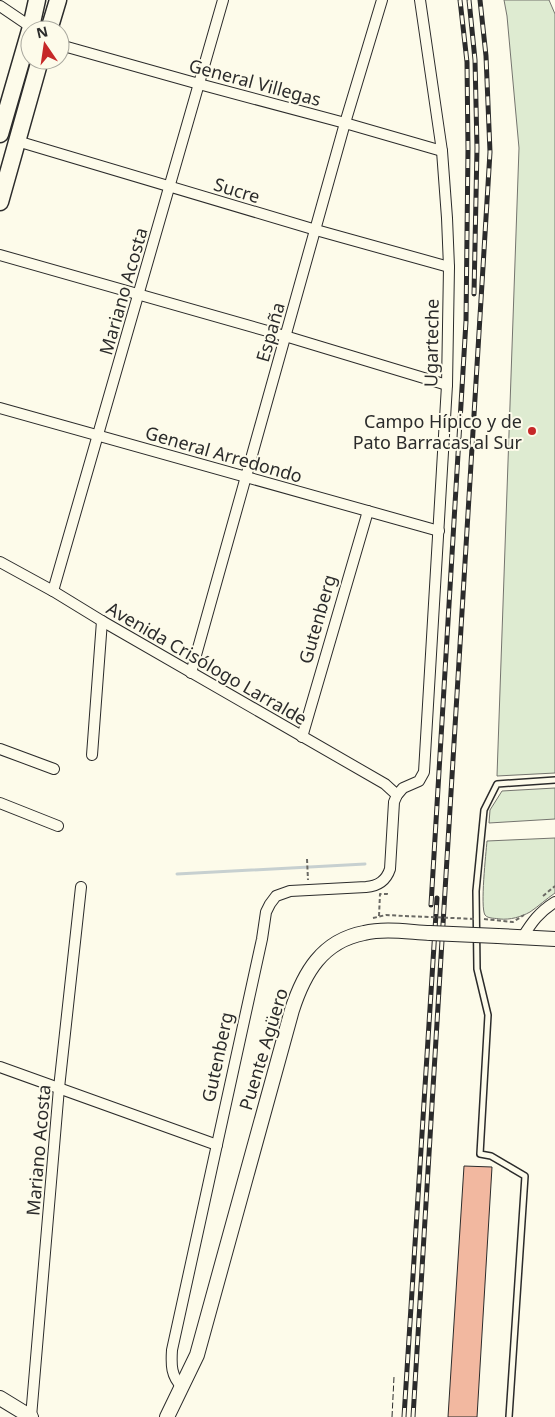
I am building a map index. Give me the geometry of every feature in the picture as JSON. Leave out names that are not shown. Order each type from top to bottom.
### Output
[{"type":"main road","points":[[34,20],[37,0]]},
{"type":"main road","points":[[52,20],[58,0]]},
{"type":"main road","points":[[0,134],[20,70]]},
{"type":"main road","points":[[0,202],[37,70]]},
{"type":"street","name":"Mariano Acosta","points":[[53,591],[222,0]]},
{"type":"street","name":"España","points":[[191,673],[345,123],[382,0]]},
{"type":"street","name":"Ugarteche","points":[[397,795],[403,788],[419,781],[424,772],[447,385],[449,267],[447,218],[442,151],[420,0]]},
{"type":"street","points":[[0,6],[21,20]]},
{"type":"street","name":"General Villegas","points":[[70,48],[442,151]]},
{"type":"street","name":"Sucre","points":[[17,141],[316,230],[449,267]]},
{"type":"street","points":[[0,255],[285,336],[447,385]]},
{"type":"street","name":"General Arredondo","points":[[0,408],[368,512],[439,530]]},
{"type":"street","name":"Gutenberg","points":[[302,737],[368,512]]},
{"type":"street","name":"Avenida Crisólogo Larralde","points":[[0,562],[385,784],[397,795]]},
{"type":"street","points":[[92,755],[102,621]]},
{"type":"street","points":[[0,749],[54,769]]},
{"type":"street","points":[[388,875],[390,869],[394,802],[397,795]]},
{"type":"street","points":[[0,803],[58,826]]},
{"type":"street","name":"Gutenberg","points":[[182,1387],[173,1375],[171,1363],[172,1350],[266,912],[276,896],[290,891],[376,886],[388,875]]},
{"type":"street","name":"Mariano Acosta","points":[[31,1417],[59,1088],[81,887]]},
{"type":"street","points":[[522,938],[544,909],[555,902]]},
{"type":"street","name":"Puente Agüero","points":[[182,1387],[196,1355],[292,1010],[298,992],[316,960],[349,937],[365,932],[388,931],[555,939]]},
{"type":"street","points":[[0,1067],[217,1145]]},
{"type":"street","points":[[167,1417],[182,1387]]},
{"type":"street","points":[[0,1398],[31,1417]]},
{"type":"lane","points":[[509,1417],[525,1176],[491,1156],[480,1154],[488,1015],[477,968],[476,891],[484,810],[497,784],[555,780]]},
{"type":"path","points":[[307,861],[307,872]]},
{"type":"path","points":[[379,916],[380,894],[387,894],[388,875]]},
{"type":"path","points":[[540,899],[555,886]]},
{"type":"path","points":[[405,916],[513,922],[528,911]]},
{"type":"green space","points":[[504,0],[549,0],[555,14],[555,773],[497,776],[519,148]]},
{"type":"green space","points":[[555,788],[555,819],[489,823],[490,810],[502,791]]},
{"type":"green space","points":[[555,838],[555,893],[530,912],[519,917],[504,919],[486,916],[483,902],[487,841]]},
{"type":"building","points":[[464,1166],[492,1167],[477,1417],[448,1417]]},
{"type":"waterway","points":[[177,874],[365,864]]},
{"type":"railway","points":[[431,905],[466,321],[467,62],[460,0]]},
{"type":"railway","points":[[469,0],[475,60],[477,148],[474,294]]},
{"type":"railway","points":[[413,1417],[490,152],[486,56],[480,0]]},
{"type":"railway","points":[[404,1417],[437,898]]},
{"type":"fence","points":[[392,1417],[394,1377]]},
{"type":"place","name":"Campo Hípico y de Pato Barracas al Sur","points":[[532,431]]}]
